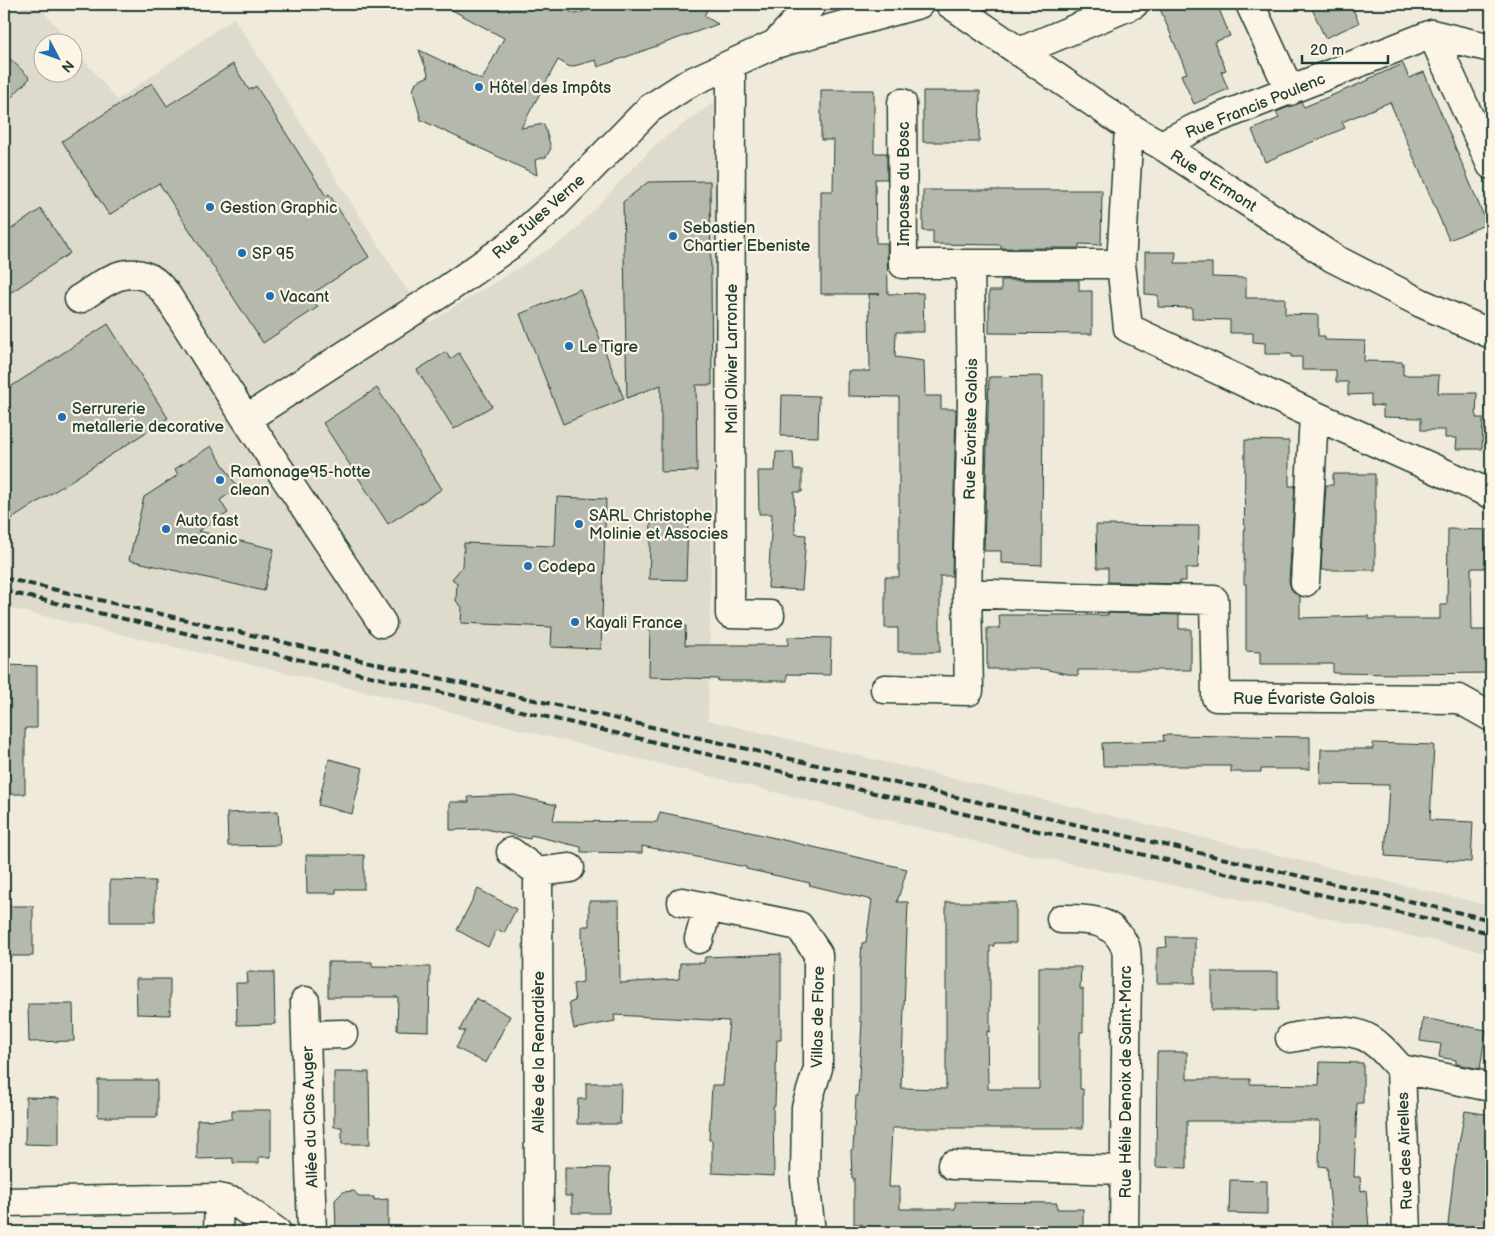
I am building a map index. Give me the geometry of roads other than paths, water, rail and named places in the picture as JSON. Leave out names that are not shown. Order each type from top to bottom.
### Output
[{"type":"street","name":"Rue Jules Verne","points":[[775,44],[812,4]]},
{"type":"street","name":"Rue Jules Verne","points":[[246,419],[449,288],[510,245],[556,204],[649,109],[689,83],[775,44],[874,10],[919,4]]},
{"type":"street","name":"Rue d'Ermont","points":[[950,4],[1129,127],[1161,145],[1332,258],[1422,303],[1491,334]]},
{"type":"street","points":[[1019,52],[1134,4]]},
{"type":"street","points":[[1250,4],[1290,91]]},
{"type":"street","points":[[1432,34],[1491,48]]},
{"type":"street","points":[[1432,34],[1491,165]]},
{"type":"street","name":"Rue Francis Poulenc","points":[[1161,145],[1204,124],[1432,34]]},
{"type":"street","name":"Mail Olivier Larronde","points":[[731,65],[730,614],[770,615]]},
{"type":"street","name":"Impasse du Bosc","points":[[902,103],[903,264],[970,264]]},
{"type":"street","points":[[1129,127],[1120,264],[1128,328],[1314,415],[1491,494]]},
{"type":"street","points":[[970,264],[1120,264]]},
{"type":"street","name":"Rue Évariste Galois","points":[[885,690],[969,691],[967,593],[972,399],[970,264]]},
{"type":"street","points":[[79,299],[117,276],[132,272],[149,277],[165,292],[246,419],[382,623]]},
{"type":"street","points":[[1305,582],[1314,415]]},
{"type":"street","name":"Rue Évariste Galois","points":[[967,593],[1214,600],[1216,697],[1459,698],[1491,717]]},
{"type":"street","points":[[512,852],[538,872],[570,868]]},
{"type":"street","name":"Allée de la Renardière","points":[[538,872],[539,1232]]},
{"type":"street","name":"Villas de Flore","points":[[682,902],[799,926],[818,954],[818,1068],[806,1106],[804,1180],[811,1232]]},
{"type":"street","points":[[699,939],[708,907]]},
{"type":"street","name":"Rue Hélie Denoix de Saint-Marc","points":[[1061,919],[1091,919],[1112,928],[1125,947],[1127,980],[1124,1232]]},
{"type":"street","name":"Allée du Clos Auger","points":[[305,1001],[312,1232]]},
{"type":"street","name":"Rue des Airelles","points":[[1290,1038],[1326,1031],[1355,1032],[1378,1045],[1401,1069],[1491,1087]]},
{"type":"street","points":[[306,1035],[342,1034]]},
{"type":"street","name":"Rue des Airelles","points":[[1401,1069],[1407,1232]]},
{"type":"street","points":[[952,1165],[1125,1170]]},
{"type":"street","points":[[218,1232],[219,1198]]},
{"type":"street","points":[[4,1202],[219,1198],[235,1202],[276,1232]]},
{"type":"railway","points":[[4,578],[1491,920]]},
{"type":"railway","points":[[4,591],[1025,828],[1491,933]]},
{"type":"place","name":"Hôtel des Impôts","points":[[479,87]]},
{"type":"place","name":"Gestion Graphic","points":[[210,207]]},
{"type":"place","name":"Sebastien Chartier Ebeniste","points":[[673,236]]},
{"type":"place","name":"SP 95","points":[[242,253]]},
{"type":"place","name":"Vacant","points":[[270,296]]},
{"type":"place","name":"Le Tigre","points":[[569,346]]},
{"type":"place","name":"Serrurerie metallerie decorative","points":[[62,417]]},
{"type":"place","name":"Ramonage95-hotte clean","points":[[220,480]]},
{"type":"place","name":"SARL Christophe Molinie et Associes","points":[[579,524]]},
{"type":"place","name":"Auto fast mecanic","points":[[166,529]]},
{"type":"place","name":"Codepa","points":[[528,566]]},
{"type":"place","name":"Kayali France","points":[[575,622]]}]
